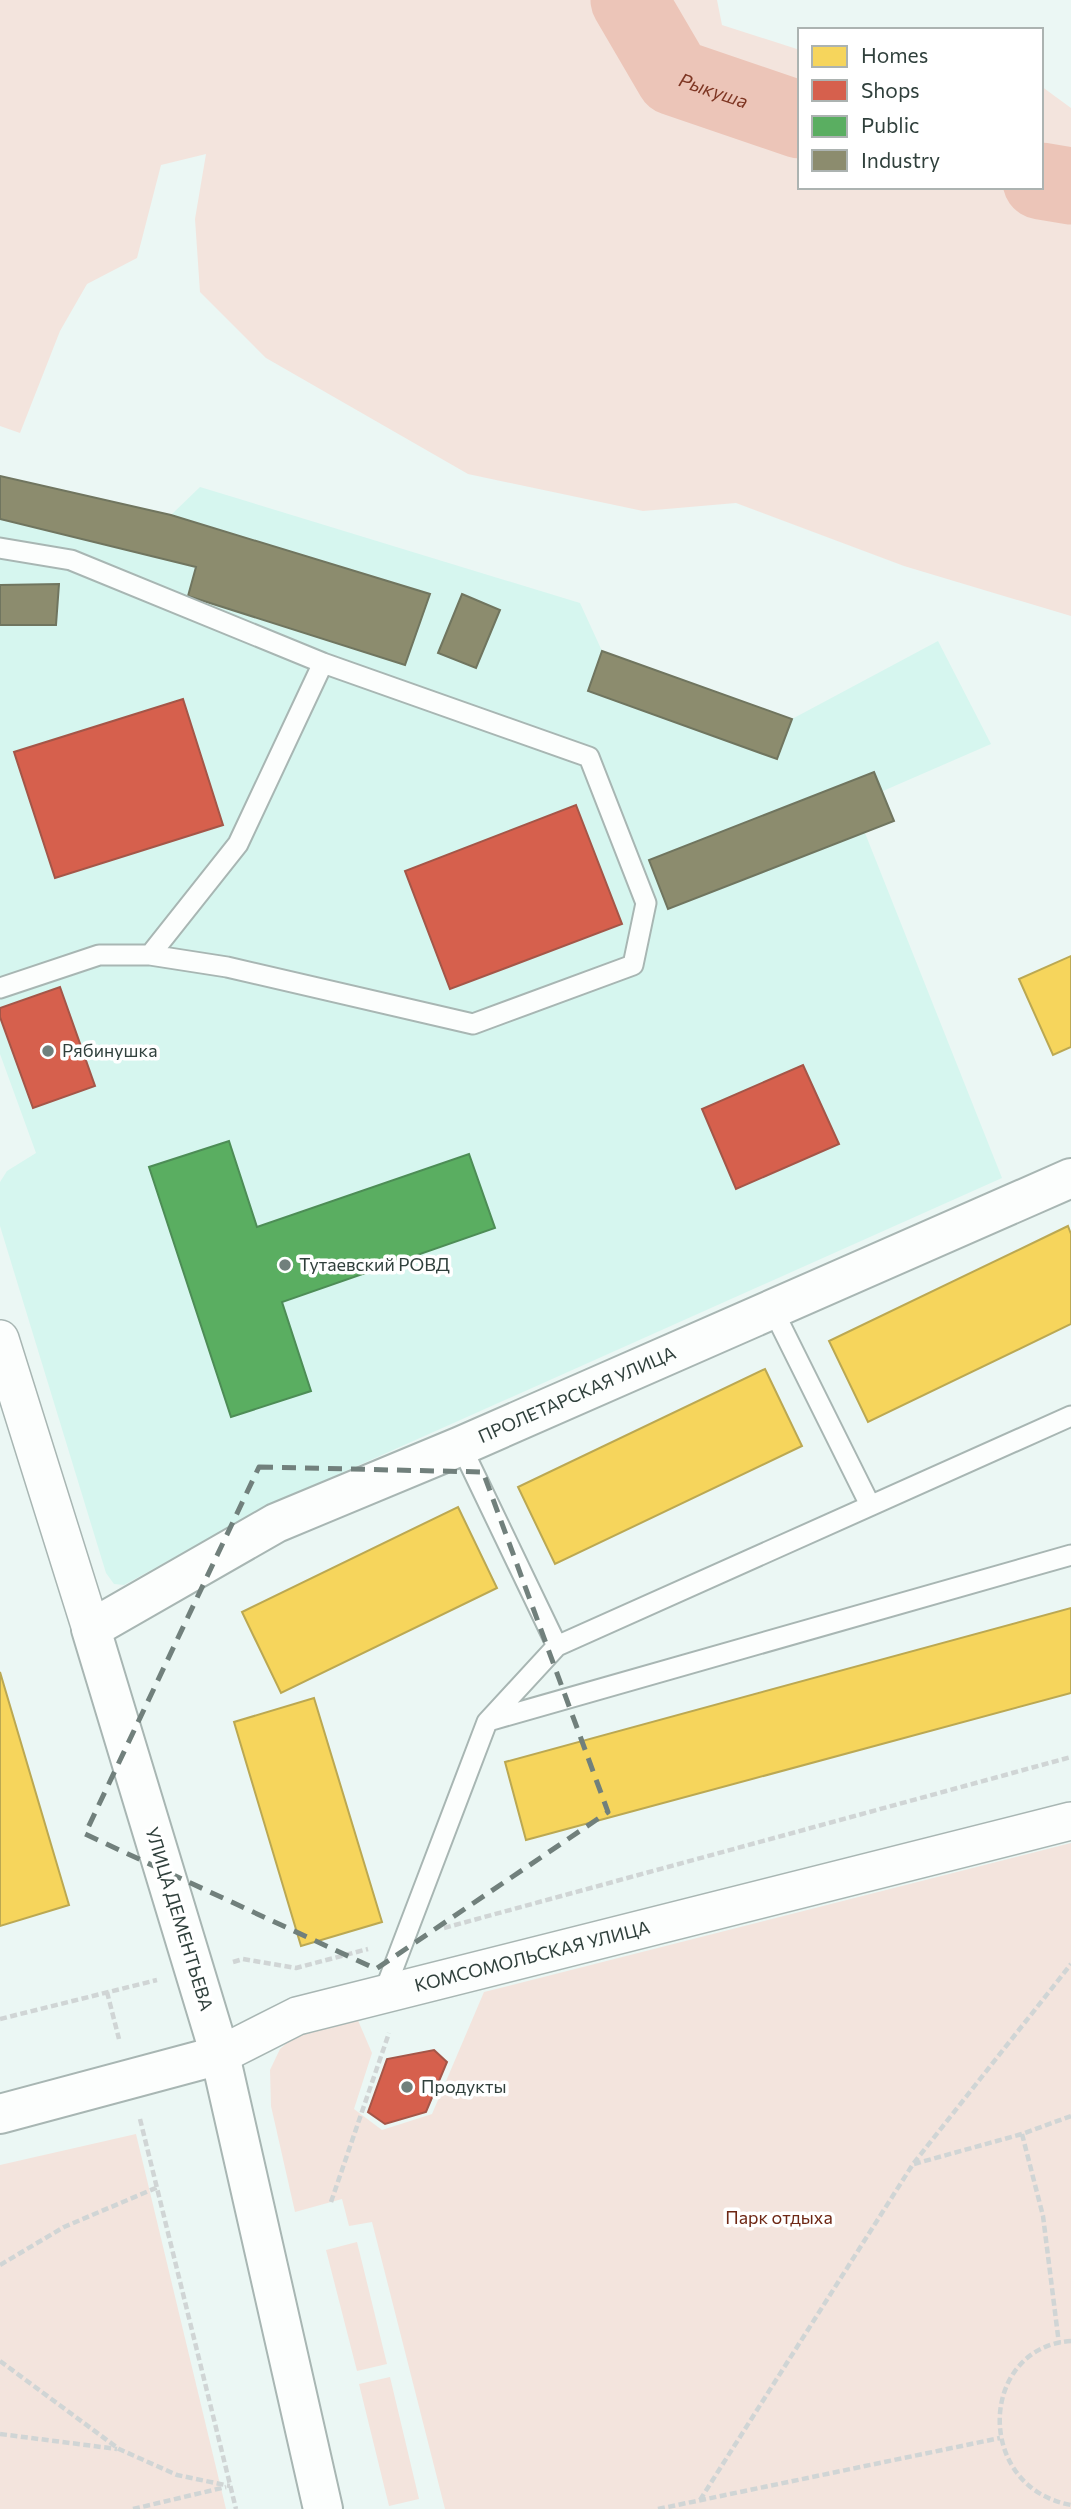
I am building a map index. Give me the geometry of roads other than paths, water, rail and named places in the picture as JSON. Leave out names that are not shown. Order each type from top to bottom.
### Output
[{"type":"street","name":"ПРОЛЕТАРСКАЯ УЛИЦА","points":[[91,1629],[276,1523],[1069,1185]]},
{"type":"street","name":"УЛИЦА ДЕМЕНТЬЕВА","points":[[0,1339],[220,2055],[323,2509]]},
{"type":"street","name":"КОМСОМОЛЬСКАЯ УЛИЦА","points":[[0,2114],[220,2055],[297,2016],[1071,1821]]},
{"type":"lane","points":[[0,548],[71,561],[323,663],[589,757],[646,903],[633,965],[472,1024],[227,967],[150,955],[99,955],[0,988]]},
{"type":"lane","points":[[150,955],[238,844],[323,663]]},
{"type":"lane","points":[[773,1310],[870,1505]]},
{"type":"lane","points":[[383,1995],[487,1722],[557,1647],[1071,1416]]},
{"type":"lane","points":[[461,1446],[557,1647]]},
{"type":"lane","points":[[487,1722],[1071,1555]]},
{"type":"waterway","name":"Рыкуша","points":[[629,0],[674,77],[798,119]]},
{"type":"waterway","name":"Рыкуша","points":[[1043,181],[1071,186]]},
{"type":"place","name":"Рябинушка","points":[[48,1051]]},
{"type":"place","name":"Тутаевский РОВД","points":[[285,1265]]},
{"type":"place","name":"Продукты","points":[[407,2087]]},
{"type":"park label","name":"Парк отдыха","points":[[779,2218]]}]
